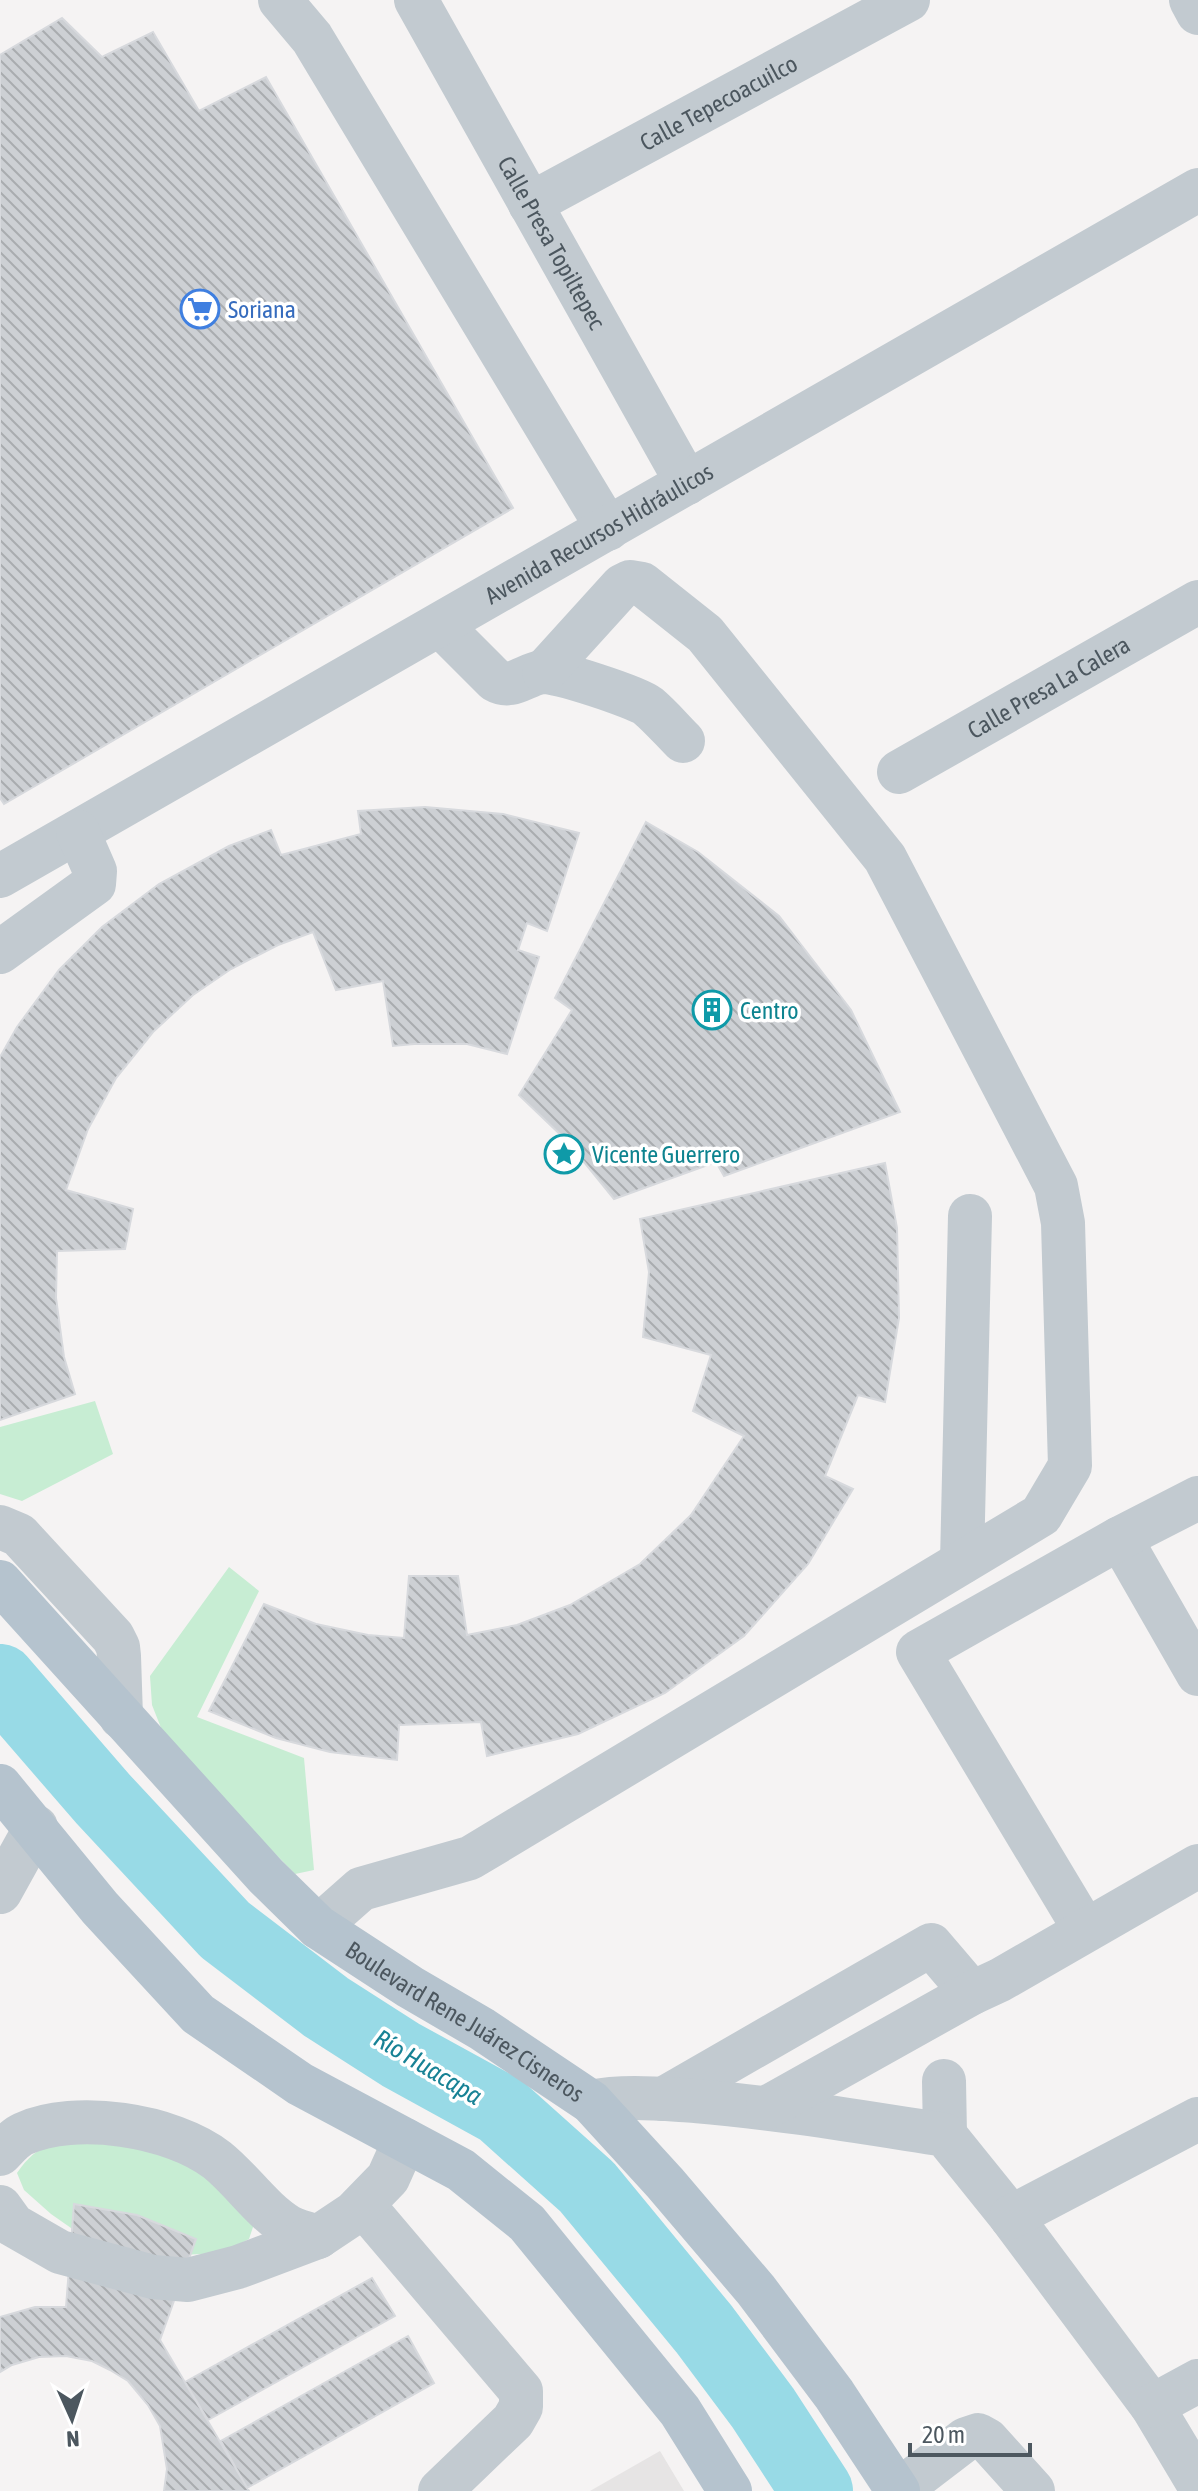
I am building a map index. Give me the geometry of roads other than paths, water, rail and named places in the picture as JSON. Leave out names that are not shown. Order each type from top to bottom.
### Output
[{"type":"main road","name":"Boulevard Rene Juárez Cisneros","points":[[0,1582],[266,1876],[318,1927],[482,2029],[591,2102],[756,2290],[834,2394],[898,2491]]},
{"type":"main road","points":[[0,1786],[100,1908],[198,2014],[300,2084],[461,2170],[527,2223],[680,2411],[730,2491]]},
{"type":"street","points":[[280,0],[312,38],[608,529]]},
{"type":"street","name":"Calle Presa Topiltepec","points":[[416,0],[687,483]]},
{"type":"street","name":"Calle Tepecoacuilco","points":[[530,204],[908,0]]},
{"type":"street","points":[[1191,0],[1198,13]]},
{"type":"street","name":"Avenida Recursos Hidráulicos","points":[[0,876],[1198,190]]},
{"type":"street","points":[[318,1927],[361,1889],[470,1858],[1041,1515],[1070,1466],[1063,1223],[1056,1186],[885,858],[705,634],[642,584],[630,582],[622,586],[544,672],[509,685],[495,680],[440,625]]},
{"type":"street","name":"Calle Presa La Calera","points":[[899,772],[1198,602]]},
{"type":"street","points":[[544,672],[634,697],[683,741]]},
{"type":"street","points":[[0,952],[94,884],[95,871],[78,832]]},
{"type":"street","points":[[962,1562],[970,1216]]},
{"type":"street","points":[[1085,1930],[918,1652],[1120,1538],[1198,1498]]},
{"type":"street","points":[[0,1527],[19,1535],[113,1637],[118,1647],[121,1717]]},
{"type":"street","points":[[1120,1538],[1198,1674]]},
{"type":"street","points":[[0,1892],[36,1827]]},
{"type":"street","points":[[768,2107],[1000,1980],[1198,1866]]},
{"type":"street","points":[[663,2099],[931,1945],[972,1993]]},
{"type":"street","points":[[944,2081],[945,2135],[1011,2217],[1152,2406],[1198,2483]]},
{"type":"street","points":[[591,2102],[663,2099],[768,2107],[945,2135]]},
{"type":"street","points":[[1011,2217],[1198,2119]]},
{"type":"street","points":[[0,2154],[21,2135],[56,2123],[139,2126],[214,2158],[244,2184],[268,2211],[290,2227],[318,2237]]},
{"type":"street","points":[[0,2207],[13,2225],[60,2252],[153,2277],[188,2280],[238,2267],[318,2237],[363,2205],[388,2178],[405,2140]]},
{"type":"street","points":[[363,2205],[521,2391],[521,2407],[513,2421],[440,2491]]},
{"type":"street","points":[[1152,2406],[1198,2381]]},
{"type":"street","points":[[898,2491],[966,2439],[978,2435],[987,2440],[1033,2491]]},
{"type":"waterway","name":"Río Huacapa","points":[[0,1680],[103,1799],[225,1930],[326,2007],[401,2055],[501,2110],[587,2187],[704,2329],[763,2408],[817,2491]]},
{"type":"place","name":"Soriana","points":[[200,309]]},
{"type":"place","name":"Centro","points":[[712,1010]]},
{"type":"place","name":"Vicente Guerrero","points":[[564,1154]]}]
